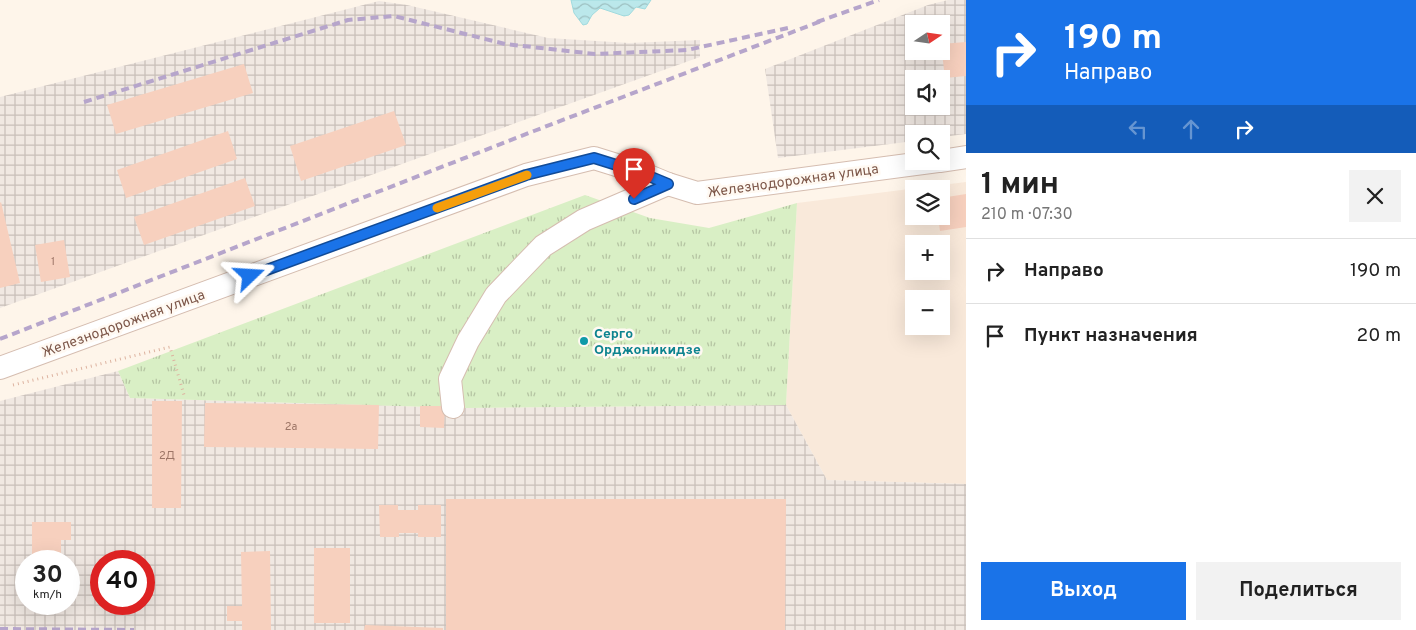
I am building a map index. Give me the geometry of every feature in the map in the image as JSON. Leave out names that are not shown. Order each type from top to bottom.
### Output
[{"type":"street","name":"Железнодорожная улица","points":[[4,377],[526,175],[594,158],[697,193],[905,165]]},
{"type":"street","name":"Железнодорожная улица","points":[[950,160],[966,158]]},
{"type":"street","points":[[453,407],[450,379],[468,341],[496,295],[509,281],[543,246],[584,220],[668,184]]},
{"type":"path","points":[[4,377],[170,347],[184,395]]},
{"type":"shaded area","points":[[948,0],[966,0],[966,134],[950,136],[950,125],[905,125],[905,142],[778,158],[765,69],[928,5]]},
{"type":"shaded area","points":[[379,1],[407,5],[548,38],[629,43],[700,40],[700,57],[0,308],[0,97]]},
{"type":"shaded area","points":[[966,182],[966,484],[827,480],[786,405],[797,203],[905,190],[905,225],[950,225],[950,184]]},
{"type":"shaded area","points":[[118,371],[130,398],[466,408],[786,405],[827,480],[966,484],[966,630],[0,630],[0,401]]},
{"type":"green space","points":[[585,195],[650,218],[709,228],[797,203],[786,405],[466,408],[130,398],[118,371]]},
{"type":"water","points":[[571,0],[651,0],[645,9],[636,7],[629,15],[624,16],[600,8],[592,15],[587,24],[583,25],[574,13]]},
{"type":"building","points":[[966,42],[966,76],[950,78],[950,70],[944,70],[943,60],[950,60],[950,43]]},
{"type":"building","points":[[244,64],[253,93],[116,134],[107,105]]},
{"type":"building","points":[[394,111],[406,145],[301,181],[290,146]]},
{"type":"building","points":[[228,131],[237,159],[126,198],[117,170]]},
{"type":"building","points":[[245,178],[255,206],[144,245],[134,217]]},
{"type":"building","points":[[966,194],[966,227],[940,231],[939,225],[950,225],[950,197]]},
{"type":"building","points":[[0,203],[20,283],[0,288]]},
{"type":"building","points":[[64,240],[70,277],[41,282],[35,245]]},
{"type":"building","points":[[152,401],[182,401],[181,508],[152,508]]},
{"type":"building","points":[[205,403],[379,405],[378,449],[204,447]]},
{"type":"building","points":[[420,406],[445,406],[444,428],[420,427]]},
{"type":"building","points":[[446,499],[786,499],[785,630],[446,630]]},
{"type":"building","points":[[379,505],[398,505],[398,510],[418,510],[418,505],[441,505],[441,537],[418,537],[418,533],[399,533],[399,537],[380,537]]},
{"type":"building","points":[[32,522],[71,522],[71,540],[61,540],[61,550],[32,550]]},
{"type":"building","points":[[314,548],[350,548],[350,623],[314,623]]},
{"type":"building","points":[[270,551],[271,630],[242,630],[242,621],[227,621],[227,606],[242,606],[241,552]]},
{"type":"building","points":[[365,625],[443,628],[443,630],[364,630]]},
{"type":"railway","points":[[817,22],[879,0]]},
{"type":"railway","points":[[84,102],[348,20],[394,16],[505,44],[595,54],[687,50],[788,28]]},
{"type":"railway","points":[[0,339],[824,20]]},
{"type":"railway","points":[[0,629],[134,630]]},
{"type":"slow traffic","points":[[437,208],[527,175]]},
{"type":"place","name":"Серго Орджоникидзе","points":[[584,341]]},
{"type":"route","points":[[250,276],[526,175],[594,158],[639,172],[668,184],[634,199]]}]
